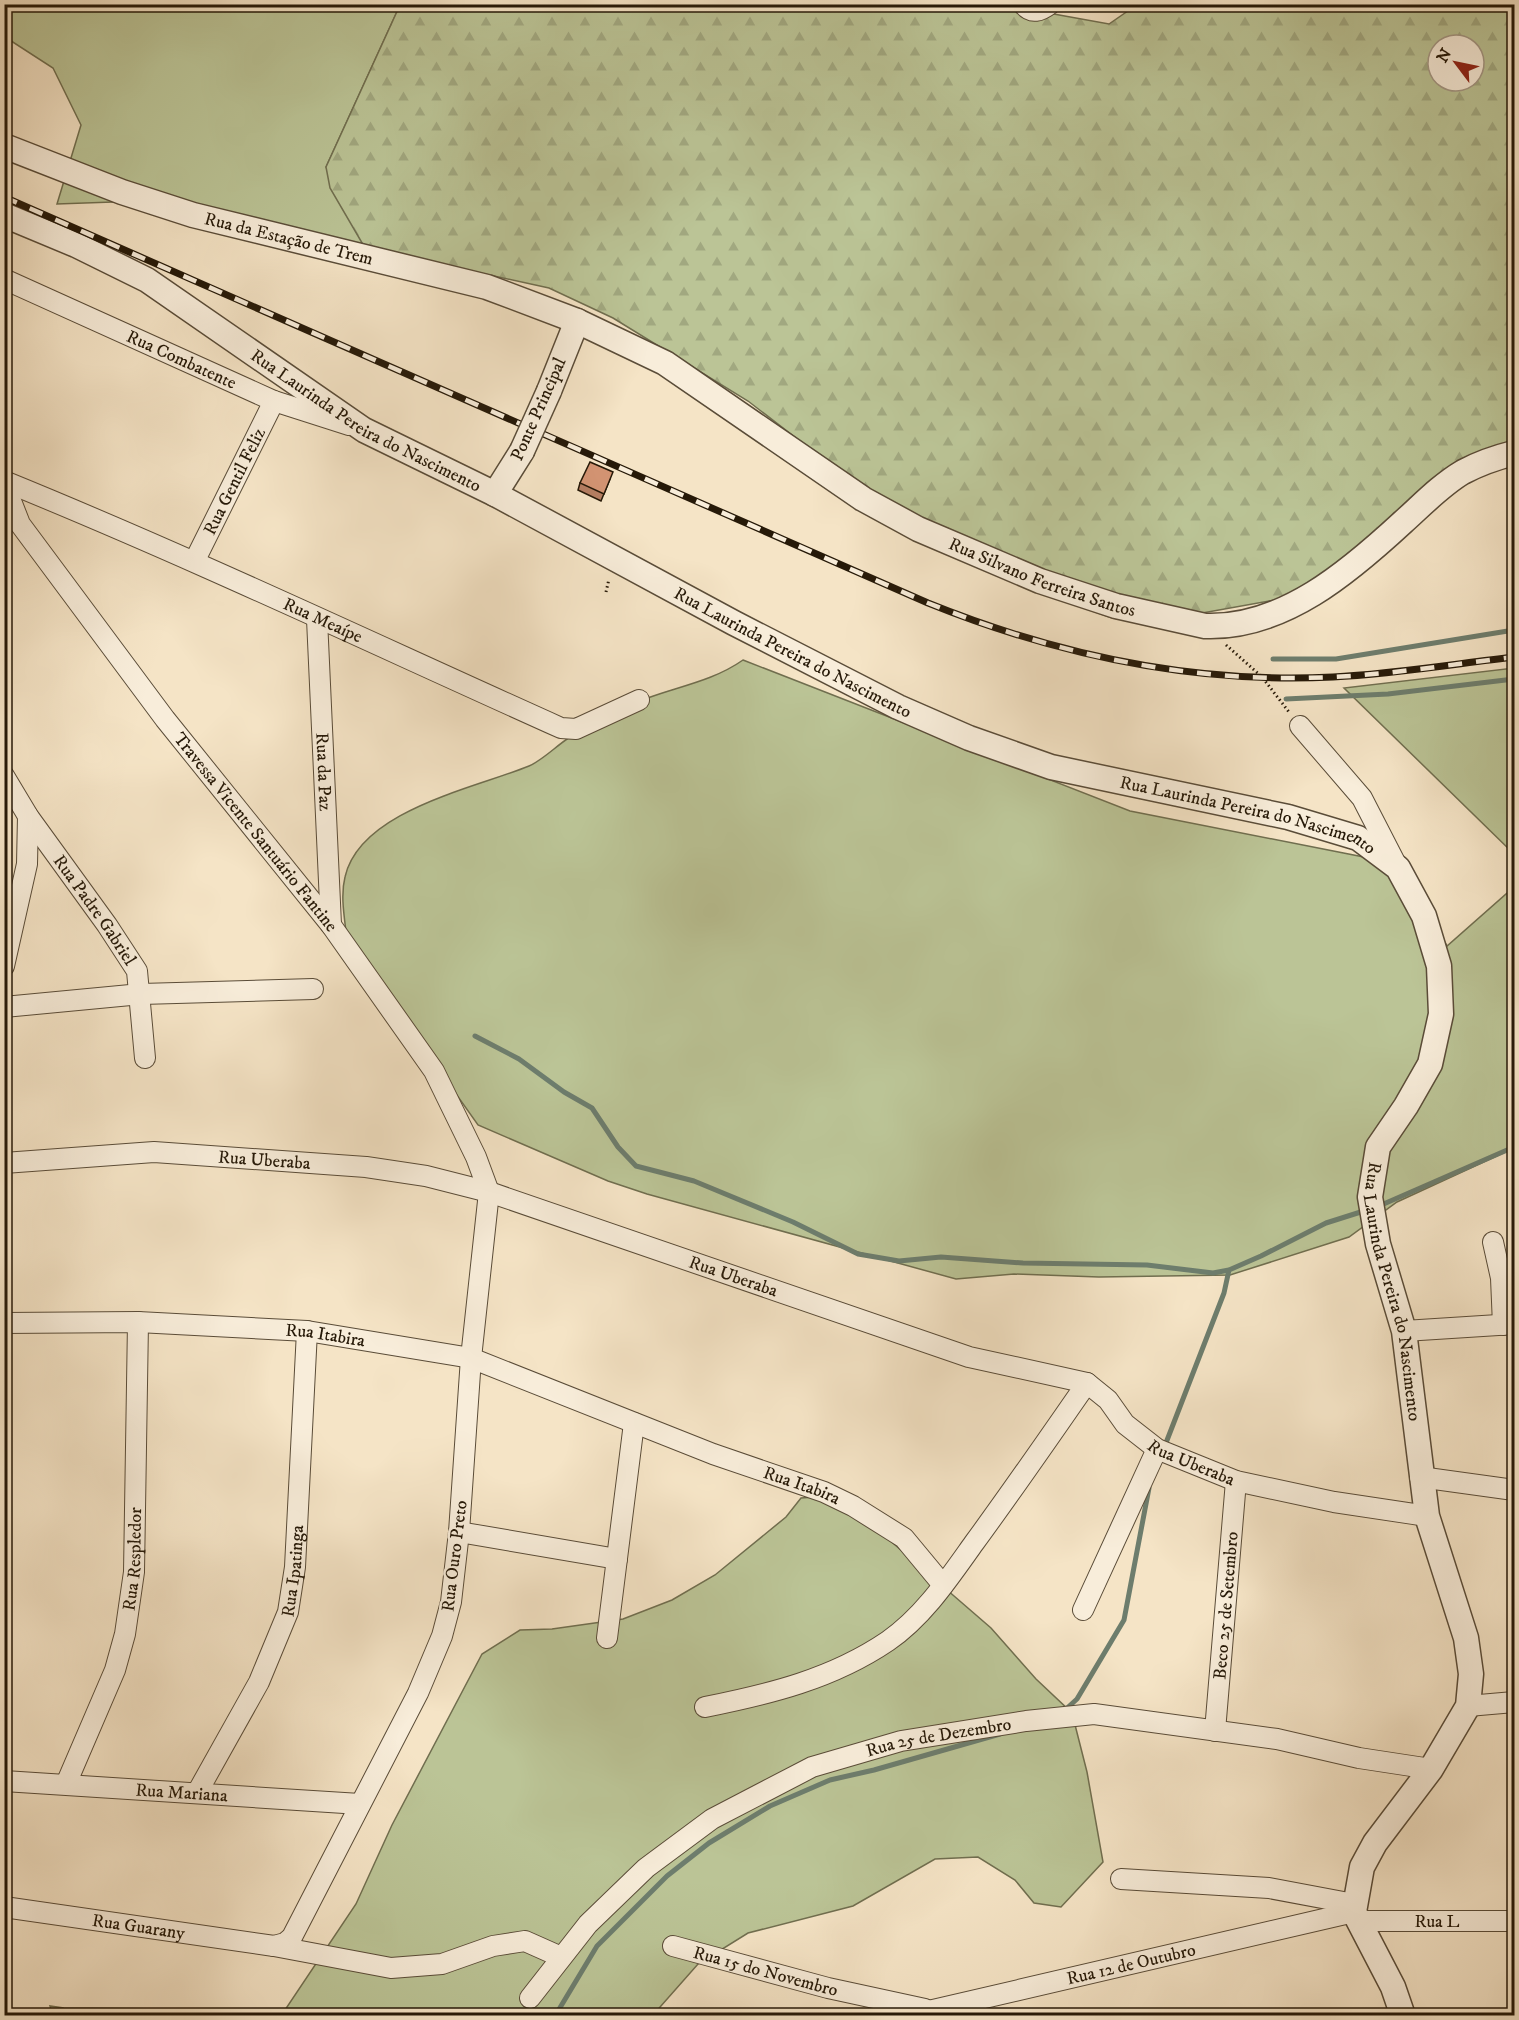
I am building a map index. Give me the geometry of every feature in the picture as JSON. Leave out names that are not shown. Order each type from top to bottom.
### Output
[{"type":"street","points":[[1023,4],[1033,11],[1040,11],[1050,4]]},
{"type":"street","name":"Rua da Estação de Trem","points":[[4,146],[122,192],[193,215],[487,287],[577,321]]},
{"type":"street","name":"Rua Laurinda Pereira do Nascimento","points":[[4,215],[76,245],[147,280],[364,430],[495,494],[734,623],[898,707],[969,738],[1051,767],[1288,817],[1358,838],[1398,868],[1424,916],[1439,966],[1441,1014],[1430,1064],[1406,1106],[1378,1147],[1370,1197],[1378,1244],[1404,1331],[1428,1478],[1427,1516],[1466,1638],[1471,1674],[1468,1706],[1431,1769],[1375,1843],[1362,1867],[1356,1912]]},
{"type":"street","name":"Rua Combatente","points":[[4,279],[274,401],[364,430]]},
{"type":"street","name":"Ponte Principal","points":[[495,494],[522,451],[577,321]]},
{"type":"street","name":"Rua Silvano Ferreira Santos","points":[[577,321],[665,363],[863,499],[918,529],[1040,581],[1105,603],[1205,626],[1219,626],[1275,613],[1308,597],[1356,563],[1437,491],[1463,472],[1515,453]]},
{"type":"street","name":"Rua Gentil Feliz","points":[[195,560],[274,401]]},
{"type":"street","name":"Rua Meaípe","points":[[4,482],[195,560],[317,619],[571,730],[639,700]]},
{"type":"street","name":"Travessa Vicente Santuário Fantine","points":[[4,482],[12,529],[331,925],[434,1071],[476,1157],[489,1192]]},
{"type":"street","name":"Rua da Paz","points":[[317,619],[331,925]]},
{"type":"street","points":[[1300,726],[1362,798],[1398,868]]},
{"type":"street","name":"Rua Padre Gabriel","points":[[4,776],[28,816],[137,971],[141,994],[145,1058]]},
{"type":"street","points":[[4,966],[27,864],[28,816]]},
{"type":"street","points":[[4,1007],[141,994],[313,989]]},
{"type":"street","name":"Rua Uberaba","points":[[4,1163],[154,1152],[366,1167],[426,1176],[489,1192],[969,1357],[1087,1383],[1108,1400],[1125,1424],[1156,1449],[1236,1481],[1334,1502],[1427,1516]]},
{"type":"street","name":"Rua Ouro Preto","points":[[274,1946],[285,1943],[292,1937],[418,1693],[442,1636],[451,1602],[459,1532],[471,1358],[489,1192]]},
{"type":"street","points":[[1404,1331],[1509,1324],[1508,1276],[1493,1242]]},
{"type":"street","name":"Rua Itabira","points":[[4,1323],[138,1322],[307,1331],[471,1358],[634,1423],[854,1506],[904,1538],[943,1585]]},
{"type":"street","name":"Rua Respledor","points":[[66,1784],[115,1670],[125,1634],[134,1572],[138,1322]]},
{"type":"street","name":"Rua Ipatinga","points":[[198,1791],[259,1682],[288,1612],[295,1567],[307,1331]]},
{"type":"street","points":[[705,1707],[761,1695],[816,1679],[855,1661],[888,1641],[916,1618],[943,1585],[1087,1383]]},
{"type":"street","points":[[607,1638],[634,1423]]},
{"type":"street","points":[[1083,1610],[1156,1449]]},
{"type":"street","points":[[1428,1478],[1515,1491]]},
{"type":"street","name":"Beco 25 de Setembro","points":[[1215,1731],[1236,1481]]},
{"type":"street","points":[[459,1532],[617,1559]]},
{"type":"street","points":[[1468,1706],[1515,1702]]},
{"type":"street","name":"Rua 25 de Dezembro","points":[[530,1998],[588,1924],[646,1868],[712,1819],[812,1767],[901,1742],[1026,1720],[1094,1714],[1277,1739],[1359,1758],[1431,1769]]},
{"type":"street","name":"Rua Mariana","points":[[4,1781],[198,1791],[360,1803]]},
{"type":"street","points":[[1121,1879],[1269,1887],[1356,1912],[1393,1987],[1403,2016]]},
{"type":"street","name":"Rua Guarany","points":[[4,1907],[274,1946],[391,1968],[442,1964],[493,1946],[525,1941],[561,1957]]},
{"type":"street","name":"Rua L","points":[[1356,1912],[1515,1921]]},
{"type":"street","name":"Rua 12 de Outubro","points":[[907,2016],[1356,1912]]},
{"type":"street","name":"Rua 15 do Novembro","points":[[673,1946],[828,1988],[963,2016]]},
{"type":"path","points":[[1205,626],[1262,678],[1300,726]]},
{"type":"green space","points":[[1016,4],[1026,9],[1109,24],[1138,4],[1514,5],[1514,445],[1297,596],[1152,622],[1112,618],[1059,599],[884,506],[748,401],[613,318],[549,288],[365,248],[330,188],[326,167],[400,5]]},
{"type":"green space","points":[[4,5],[400,5],[326,167],[365,248],[170,200],[57,204],[81,125],[53,68],[5,37]]},
{"type":"green space","points":[[743,660],[1130,811],[1389,862],[1414,890],[1447,946],[1514,887],[1514,1148],[1397,1202],[1349,1237],[1230,1275],[1099,1277],[1014,1274],[956,1279],[647,1194],[608,1181],[478,1125],[347,940],[343,892],[345,877],[355,854],[373,834],[396,818],[451,793],[529,766],[577,733],[607,716],[644,699],[716,675]]},
{"type":"green space","points":[[1514,668],[1514,854],[1344,688]]},
{"type":"green space","points":[[814,1497],[837,1505],[887,1538],[991,1628],[1036,1679],[1072,1713],[1087,1772],[1103,1862],[1061,1907],[1034,1903],[1015,1880],[978,1857],[935,1859],[853,1906],[748,1933],[698,1964],[653,2015],[53,2016],[50,2006],[285,2010],[356,1904],[392,1825],[482,1654],[520,1630],[552,1629],[623,1619],[672,1600],[715,1575],[786,1517],[801,1498]]},
{"type":"building","points":[[590,462],[613,472],[604,494],[580,483]]},
{"type":"waterway","points":[[1273,659],[1336,659],[1514,630]]},
{"type":"waterway","points":[[1286,699],[1388,694],[1514,679]]},
{"type":"waterway","points":[[475,1036],[519,1059],[564,1092],[592,1108],[618,1147],[636,1166],[694,1181],[793,1222],[858,1254],[899,1261],[941,1257],[1023,1263],[1147,1265],[1213,1273],[1229,1270],[1261,1256],[1326,1223],[1367,1210]]},
{"type":"waterway","points":[[1379,1206],[1514,1147]]},
{"type":"waterway","points":[[1164,1448],[1224,1293],[1229,1270]]},
{"type":"waterway","points":[[1065,1710],[1077,1699],[1124,1620],[1149,1488]]},
{"type":"waterway","points":[[555,2016],[597,1946],[667,1876],[709,1843],[770,1806],[830,1780],[874,1770],[1000,1734]]},
{"type":"railway","points":[[4,197],[928,603],[1026,637],[1126,662],[1229,676],[1281,678],[1379,674],[1514,657]]}]
